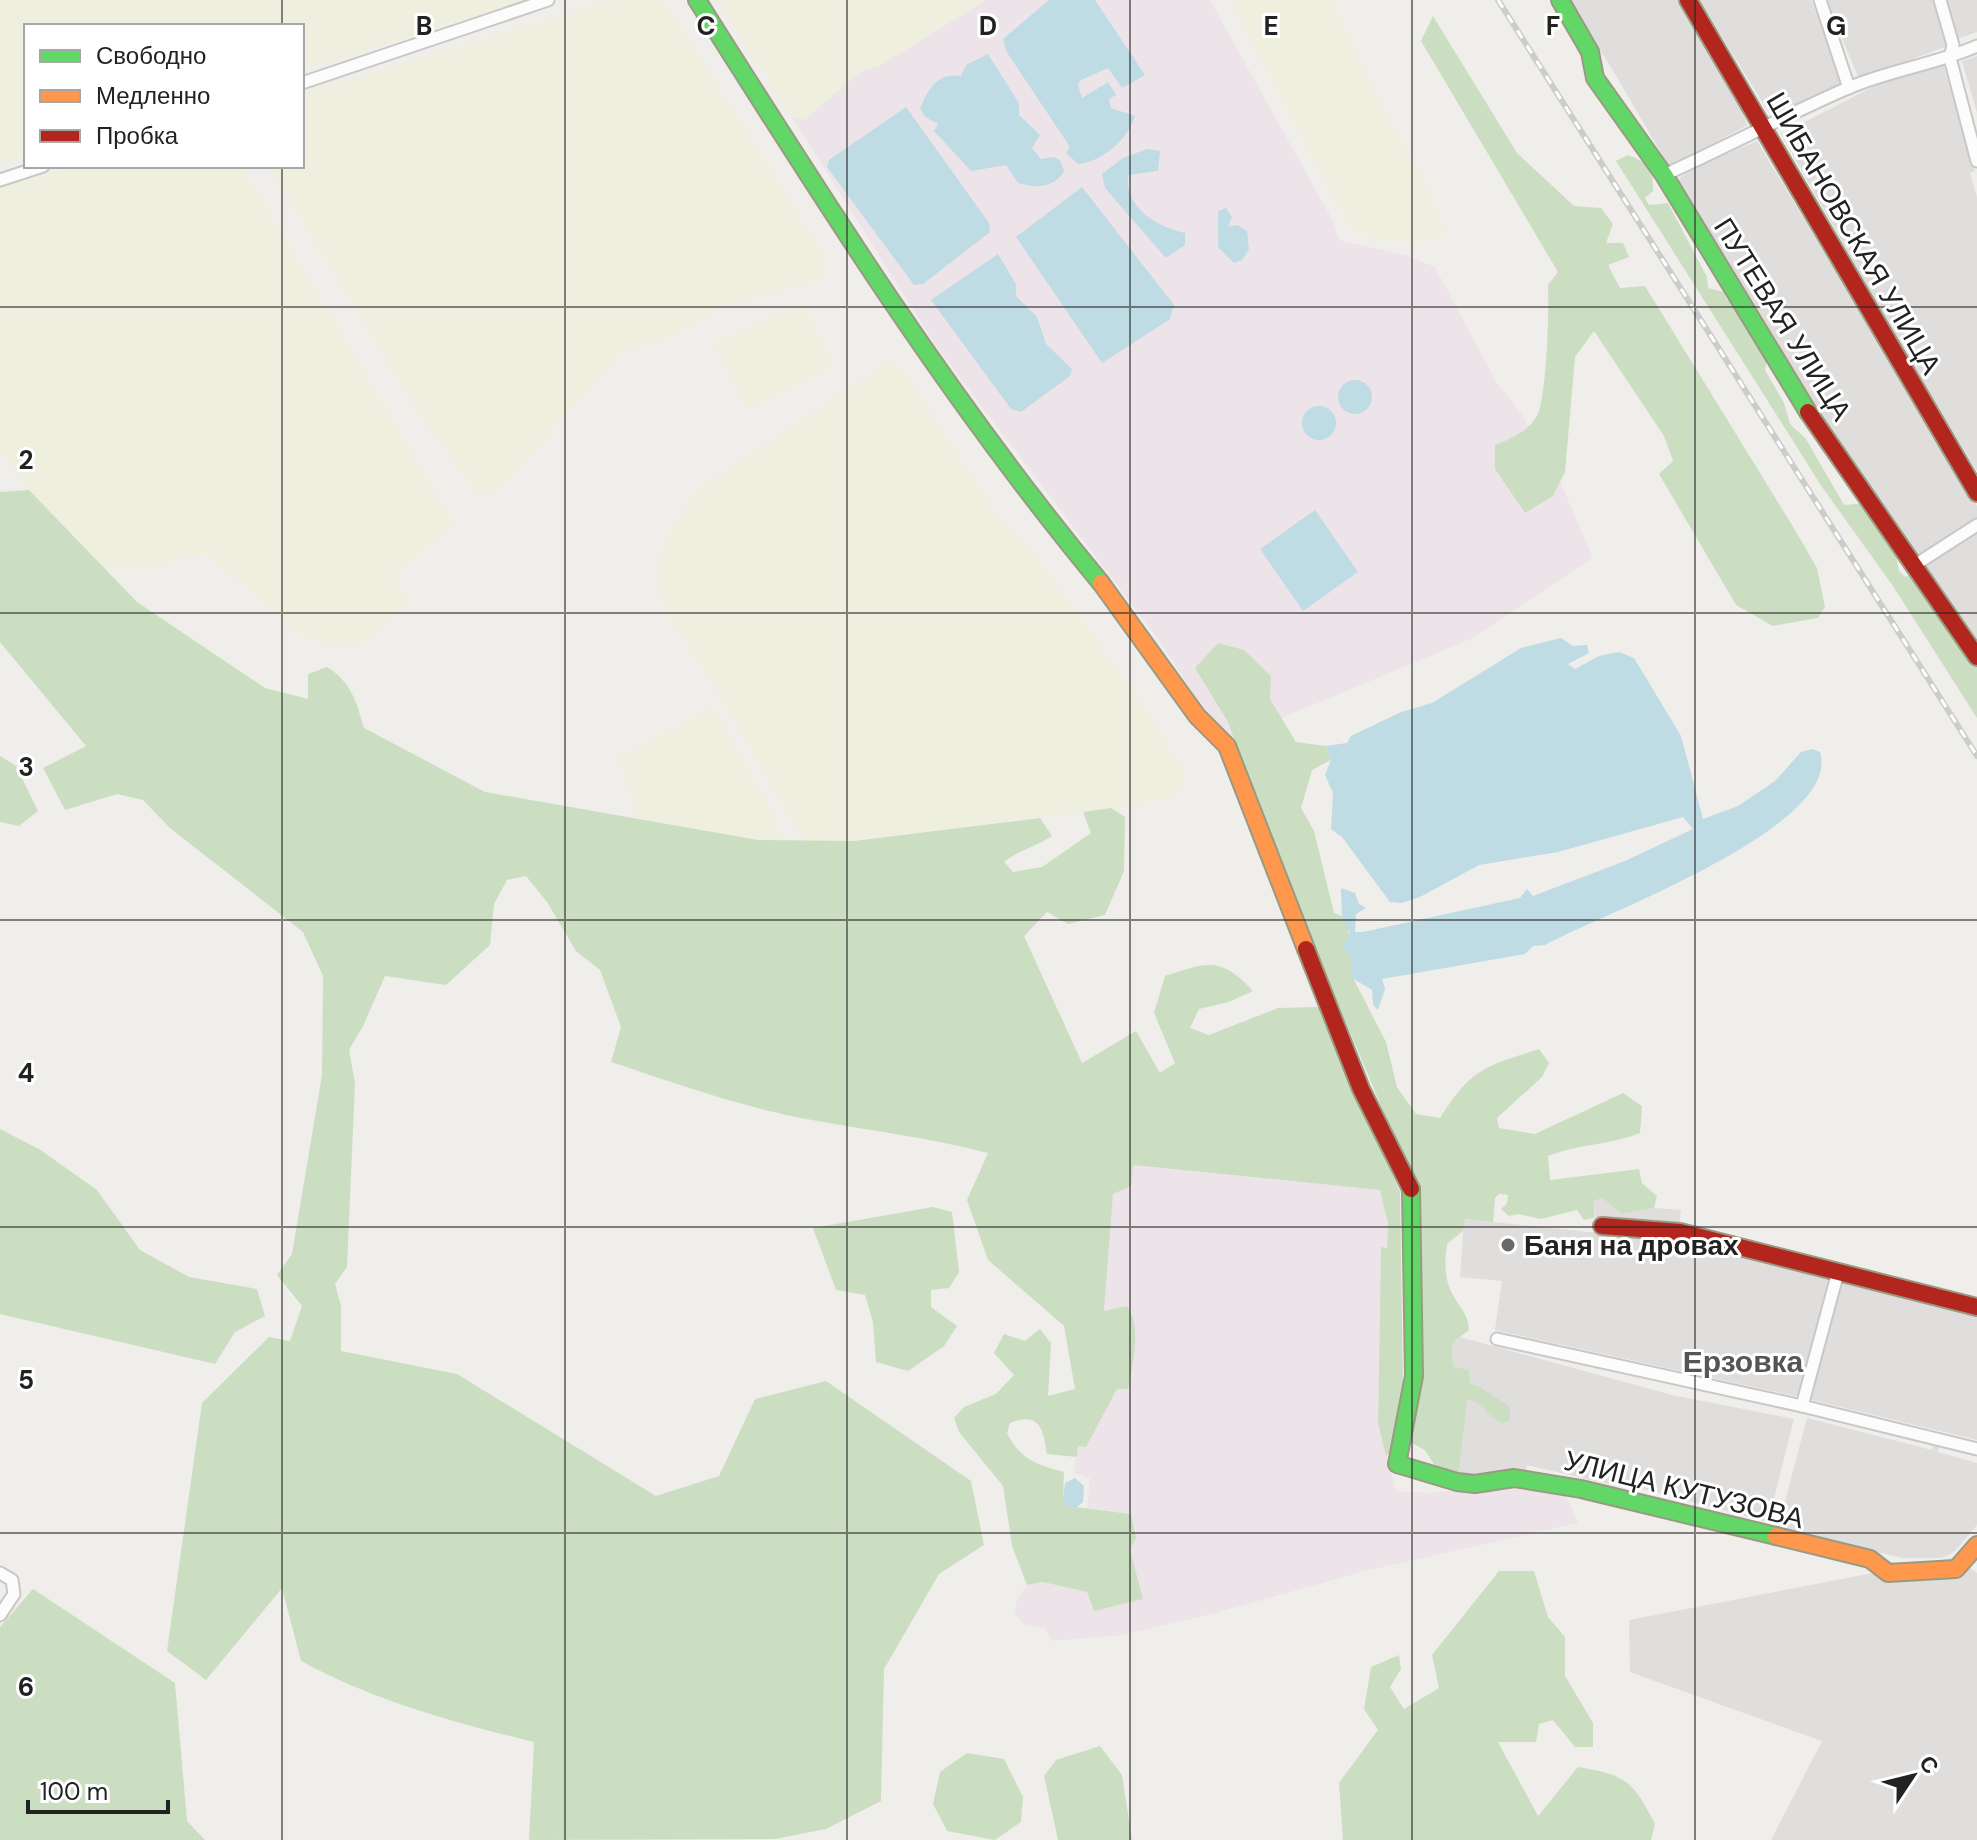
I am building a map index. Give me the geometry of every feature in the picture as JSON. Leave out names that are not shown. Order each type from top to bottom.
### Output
[{"type":"street","points":[[304,82],[548,0]]},
{"type":"street","name":"УЛИЦА КУТУЗОВА","points":[[697,0],[876,283],[1023,489],[1126,613],[1197,716],[1227,746],[1361,1089],[1412,1192],[1414,1376],[1397,1464],[1457,1482],[1526,1479],[1612,1496],[1870,1559],[1888,1573],[1956,1569],[1977,1545]]},
{"type":"street","name":"ПУТЕВАЯ УЛИЦА","points":[[1560,0],[1590,52],[1595,78],[1664,175],[1807,411],[1977,657]]},
{"type":"street","name":"ШИБАНОВСКАЯ УЛИЦА","points":[[1688,0],[1977,493]]},
{"type":"street","points":[[1820,0],[1849,88]]},
{"type":"street","points":[[1940,0],[1953,45],[1950,58],[1977,161]]},
{"type":"street","points":[[1664,175],[1849,88],[1923,61],[1950,58],[1977,46]]},
{"type":"street","points":[[0,180],[37,168]]},
{"type":"street","points":[[1915,565],[1977,525]]},
{"type":"street","points":[[1602,1226],[1680,1232],[1977,1307]]},
{"type":"street","points":[[1802,1406],[1838,1272]]},
{"type":"street","points":[[1497,1339],[1802,1406],[1977,1449]]},
{"type":"street","points":[[0,1573],[12,1580],[14,1594],[0,1615]]},
{"type":"shaded area","points":[[986,0],[1210,0],[1333,221],[1339,240],[1408,256],[1435,267],[1497,383],[1521,413],[1559,479],[1593,558],[1473,638],[1325,700],[1230,739],[1207,718],[1164,647],[936,346],[792,117],[804,120],[861,71],[879,66]]},
{"type":"shaded area","points":[[1565,0],[1679,0],[1739,102],[1747,125],[1670,168],[1608,62]]},
{"type":"shaded area","points":[[1699,0],[1811,0],[1845,85],[1774,121]]},
{"type":"shaded area","points":[[1826,0],[1937,0],[1950,45],[1859,79]]},
{"type":"shaded area","points":[[1943,0],[1977,0],[1977,32],[1957,39]]},
{"type":"shaded area","points":[[1977,56],[1977,113],[1962,61]]},
{"type":"shaded area","points":[[1943,64],[1975,171],[1970,173],[1977,197],[1977,471],[1900,344],[1781,134],[1894,76]]},
{"type":"shaded area","points":[[1757,141],[1977,506],[1977,522],[1916,559],[1852,469],[1673,183],[1695,167]]},
{"type":"shaded area","points":[[1977,529],[1977,645],[1925,564]]},
{"type":"shaded area","points":[[1133,1165],[1380,1190],[1388,1224],[1387,1249],[1381,1248],[1378,1424],[1396,1491],[1432,1493],[1513,1482],[1564,1490],[1578,1523],[1361,1572],[1212,1614],[1121,1635],[1051,1641],[1045,1628],[1024,1624],[1015,1614],[1017,1599],[1027,1585],[1043,1582],[1087,1592],[1130,1550],[1136,1538],[1131,1514],[1087,1508],[1090,1478],[1074,1473],[1078,1446],[1086,1446],[1117,1388],[1128,1388],[1135,1355],[1132,1313],[1128,1306],[1104,1312],[1113,1194]]},
{"type":"shaded area","points":[[1602,1198],[1622,1214],[1654,1208],[1681,1210],[1679,1229],[1595,1222],[1594,1201]]},
{"type":"shaded area","points":[[1464,1219],[1588,1232],[1664,1234],[1766,1264],[1829,1277],[1799,1397],[1495,1330],[1502,1281],[1460,1277]]},
{"type":"shaded area","points":[[1840,1278],[1977,1311],[1977,1440],[1808,1399]]},
{"type":"shaded area","points":[[1460,1337],[1672,1395],[1794,1419],[1768,1522],[1640,1488],[1639,1491],[1531,1466],[1527,1466],[1525,1474],[1458,1477],[1470,1385],[1469,1370],[1453,1368],[1452,1342]]},
{"type":"shaded area","points":[[1807,1418],[1932,1450],[1933,1446],[1939,1447],[1938,1452],[1977,1463],[1977,1525],[1954,1552],[1942,1558],[1902,1558],[1778,1528]]},
{"type":"shaded area","points":[[1956,1557],[1977,1573],[1977,1840],[1771,1840],[1822,1741],[1630,1672],[1629,1620]]},
{"type":"green space","points":[[0,0],[525,0],[304,70],[304,24],[24,24],[24,157],[0,164]]},
{"type":"green space","points":[[614,0],[664,0],[824,255],[827,272],[823,279],[720,308],[672,337],[623,351],[503,486],[479,496],[416,410],[270,168],[304,168],[304,92]]},
{"type":"green space","points":[[716,0],[986,0],[879,66],[861,71],[804,120],[792,117]]},
{"type":"green space","points":[[1230,0],[1331,0],[1389,120],[1425,183],[1445,234],[1412,243],[1374,239],[1350,228]]},
{"type":"green space","points":[[1433,16],[1517,153],[1574,206],[1601,208],[1613,224],[1606,243],[1623,243],[1629,257],[1608,265],[1620,288],[1645,286],[1795,530],[1817,568],[1825,607],[1818,618],[1773,626],[1736,605],[1659,474],[1673,461],[1664,436],[1594,331],[1575,357],[1565,472],[1553,496],[1525,513],[1495,469],[1495,445],[1526,428],[1539,411],[1546,367],[1548,285],[1558,272],[1421,41]]},
{"type":"green space","points":[[1628,155],[1648,168],[1653,191],[1645,198],[1649,205],[1668,203],[1707,277],[1708,288],[1723,292],[1727,300],[1739,307],[1768,354],[1765,370],[1784,403],[1790,424],[1806,439],[1844,505],[1867,503],[1894,544],[1899,571],[1905,577],[1917,573],[1977,662],[1977,718],[1893,586],[1822,487],[1616,161]]},
{"type":"green space","points":[[64,168],[243,168],[454,523],[395,576],[411,602],[364,642],[330,646],[298,633],[207,554],[183,557],[140,570],[103,566],[29,490],[0,452],[0,188]]},
{"type":"green space","points":[[806,307],[835,366],[748,409],[713,343],[774,316]]},
{"type":"green space","points":[[889,361],[904,370],[1004,526],[1027,544],[1139,699],[1187,774],[1178,796],[1140,804],[854,841],[812,841],[796,828],[716,690],[662,607],[657,581],[661,549],[693,492]]},
{"type":"green space","points":[[29,490],[137,602],[265,688],[308,699],[308,674],[327,667],[348,686],[364,728],[485,792],[758,840],[854,841],[1040,818],[1052,836],[1004,862],[1013,872],[1042,867],[1091,833],[1083,812],[1111,808],[1125,817],[1124,871],[1105,915],[1068,924],[1047,912],[1024,936],[1082,1063],[1136,1031],[1160,1073],[1175,1063],[1154,1013],[1165,976],[1203,965],[1222,967],[1232,972],[1253,991],[1229,1002],[1199,1009],[1190,1028],[1209,1035],[1278,1008],[1318,1007],[1400,1192],[1403,1389],[1393,1448],[1386,1456],[1378,1424],[1381,1247],[1387,1248],[1388,1224],[1380,1190],[1133,1165],[1131,1186],[1113,1194],[1104,1311],[1127,1306],[1132,1315],[1135,1346],[1128,1389],[1117,1389],[1086,1447],[1078,1446],[1077,1457],[1047,1454],[1044,1437],[1034,1421],[1028,1419],[1010,1423],[1007,1433],[1017,1449],[1030,1460],[1064,1472],[1063,1499],[1067,1506],[1131,1514],[1136,1538],[1130,1550],[1143,1599],[1094,1611],[1087,1592],[1043,1582],[1027,1585],[1012,1546],[1003,1486],[959,1432],[954,1418],[964,1407],[996,1394],[1014,1375],[994,1353],[1004,1334],[1025,1341],[1040,1329],[1051,1343],[1048,1396],[1075,1389],[1064,1326],[988,1260],[967,1200],[988,1153],[761,1109],[611,1062],[621,1027],[600,970],[576,951],[547,902],[526,876],[507,880],[494,904],[490,945],[446,985],[385,976],[349,1050],[355,1083],[347,1267],[335,1284],[341,1306],[341,1351],[457,1374],[656,1496],[719,1476],[755,1399],[826,1381],[971,1481],[984,1545],[939,1574],[884,1669],[881,1801],[826,1829],[775,1839],[529,1840],[534,1742],[385,1699],[301,1661],[282,1588],[206,1680],[167,1651],[202,1403],[269,1337],[290,1341],[302,1306],[277,1275],[292,1254],[322,1075],[323,976],[303,932],[170,828],[143,800],[117,794],[65,810],[43,768],[86,746],[0,642],[0,492]]},
{"type":"green space","points":[[1218,643],[1244,650],[1271,676],[1270,699],[1296,742],[1326,746],[1331,760],[1312,770],[1301,808],[1314,831],[1334,913],[1342,916],[1348,924],[1353,978],[1386,1042],[1397,1087],[1416,1114],[1440,1118],[1462,1088],[1481,1071],[1539,1049],[1549,1063],[1542,1077],[1497,1118],[1499,1128],[1535,1134],[1623,1093],[1642,1106],[1640,1133],[1548,1156],[1550,1180],[1639,1169],[1642,1183],[1657,1196],[1654,1208],[1622,1214],[1602,1198],[1594,1201],[1594,1218],[1584,1220],[1577,1210],[1541,1219],[1518,1214],[1509,1216],[1501,1209],[1507,1203],[1508,1195],[1499,1194],[1495,1198],[1493,1222],[1465,1219],[1463,1231],[1447,1244],[1448,1283],[1467,1319],[1469,1330],[1452,1343],[1453,1367],[1469,1370],[1470,1384],[1510,1407],[1510,1420],[1503,1423],[1468,1399],[1458,1477],[1438,1471],[1425,1450],[1405,1440],[1416,1189],[1276,856],[1228,722],[1195,668]]},
{"type":"green space","points":[[713,707],[773,813],[782,838],[758,840],[638,819],[618,758]]},
{"type":"green space","points":[[0,756],[16,766],[38,811],[19,826],[0,822]]},
{"type":"green space","points":[[0,1129],[39,1149],[97,1190],[140,1250],[189,1277],[257,1289],[265,1316],[235,1332],[215,1364],[0,1314]]},
{"type":"green space","points":[[933,1207],[952,1212],[959,1272],[949,1288],[931,1290],[931,1307],[957,1326],[944,1346],[908,1371],[876,1362],[873,1322],[865,1295],[836,1290],[813,1228]]},
{"type":"green space","points":[[1499,1571],[1534,1571],[1548,1617],[1565,1637],[1565,1676],[1593,1723],[1593,1747],[1575,1747],[1553,1720],[1539,1724],[1536,1742],[1498,1742],[1538,1816],[1578,1767],[1594,1770],[1617,1777],[1633,1789],[1655,1824],[1651,1840],[1343,1840],[1339,1783],[1378,1730],[1364,1709],[1371,1667],[1399,1655],[1401,1669],[1390,1687],[1404,1709],[1439,1688],[1432,1655]]},
{"type":"green space","points":[[33,1589],[175,1683],[187,1821],[205,1840],[0,1840],[0,1627]]},
{"type":"green space","points":[[1100,1746],[1122,1775],[1132,1840],[1058,1840],[1044,1776],[1056,1760]]},
{"type":"green space","points":[[967,1753],[1004,1759],[1023,1797],[1021,1822],[995,1840],[947,1831],[933,1804],[940,1772]]},
{"type":"water","points":[[1049,0],[1095,0],[1145,75],[1122,88],[1108,68],[1081,80],[1078,85],[1082,98],[1108,82],[1116,95],[1109,99],[1111,108],[1135,116],[1127,133],[1113,148],[1096,159],[1078,164],[1066,153],[1070,147],[1006,51],[1003,39]]},
{"type":"water","points":[[988,54],[1019,103],[1019,115],[1040,135],[1032,148],[1041,159],[1054,157],[1060,160],[1064,171],[1050,184],[1031,186],[1018,183],[1006,165],[971,171],[934,131],[938,124],[925,117],[920,109],[926,95],[940,79],[961,76],[966,65]]},
{"type":"water","points":[[906,107],[989,223],[990,232],[923,284],[914,285],[827,167],[829,160]]},
{"type":"water","points":[[1147,149],[1160,151],[1158,171],[1128,175],[1128,187],[1144,214],[1163,226],[1185,233],[1185,245],[1166,258],[1105,188],[1102,174],[1123,158]]},
{"type":"water","points":[[1082,187],[1174,305],[1170,319],[1102,363],[1016,237]]},
{"type":"water","points":[[1226,208],[1232,217],[1228,227],[1238,225],[1247,231],[1249,249],[1242,260],[1234,263],[1218,247],[1218,211]]},
{"type":"water","points":[[998,254],[1016,284],[1016,296],[1037,317],[1046,344],[1072,369],[1070,376],[1021,412],[1011,409],[931,300]]},
{"type":"water","points":[[1355,380],[1367,385],[1372,397],[1367,409],[1355,414],[1343,409],[1338,397],[1343,385]]},
{"type":"water","points":[[1319,406],[1331,411],[1336,423],[1331,435],[1319,440],[1307,435],[1302,423],[1307,411]]},
{"type":"water","points":[[1315,510],[1358,572],[1303,611],[1260,549]]},
{"type":"water","points":[[1561,638],[1573,646],[1587,645],[1589,653],[1568,664],[1575,669],[1599,656],[1619,652],[1634,658],[1681,736],[1703,819],[1738,806],[1775,781],[1801,752],[1812,749],[1820,752],[1817,781],[1794,810],[1757,838],[1711,866],[1545,945],[1533,946],[1525,954],[1382,979],[1385,989],[1378,1010],[1373,1005],[1372,990],[1352,978],[1350,955],[1342,947],[1350,933],[1342,916],[1341,888],[1355,893],[1359,904],[1366,908],[1356,914],[1355,932],[1363,932],[1520,898],[1527,889],[1533,896],[1625,861],[1693,829],[1683,817],[1558,852],[1479,865],[1420,897],[1402,903],[1390,902],[1342,837],[1331,829],[1333,793],[1325,775],[1331,760],[1326,746],[1347,743],[1351,736],[1401,712],[1432,703],[1521,648]]},
{"type":"water","points":[[1075,1478],[1084,1486],[1083,1502],[1077,1507],[1067,1507],[1063,1499],[1065,1483]]},
{"type":"railway","points":[[1498,0],[1977,756]]},
{"type":"traffic: fast","points":[[697,0],[841,225],[940,371],[1045,514],[1101,583]]},
{"type":"traffic: fast","points":[[1560,0],[1590,52],[1595,78],[1664,175],[1808,412]]},
{"type":"traffic: fast","points":[[1411,1189],[1414,1376],[1397,1464],[1457,1482],[1475,1484],[1514,1478],[1581,1489],[1776,1536]]},
{"type":"traffic: slow","points":[[1101,583],[1197,716],[1227,746],[1306,949]]},
{"type":"traffic: slow","points":[[1776,1536],[1870,1559],[1888,1573],[1956,1569],[1977,1545]]},
{"type":"traffic: jam","points":[[1688,0],[1977,493]]},
{"type":"traffic: jam","points":[[1808,412],[1977,657]]},
{"type":"traffic: jam","points":[[1306,949],[1361,1089],[1411,1189]]},
{"type":"traffic: jam","points":[[1602,1226],[1680,1232],[1977,1307]]},
{"type":"place","name":"Баня на дровах","points":[[1508,1245]]},
{"type":"district","name":"Ерзовка","points":[[1743,1362]]}]
